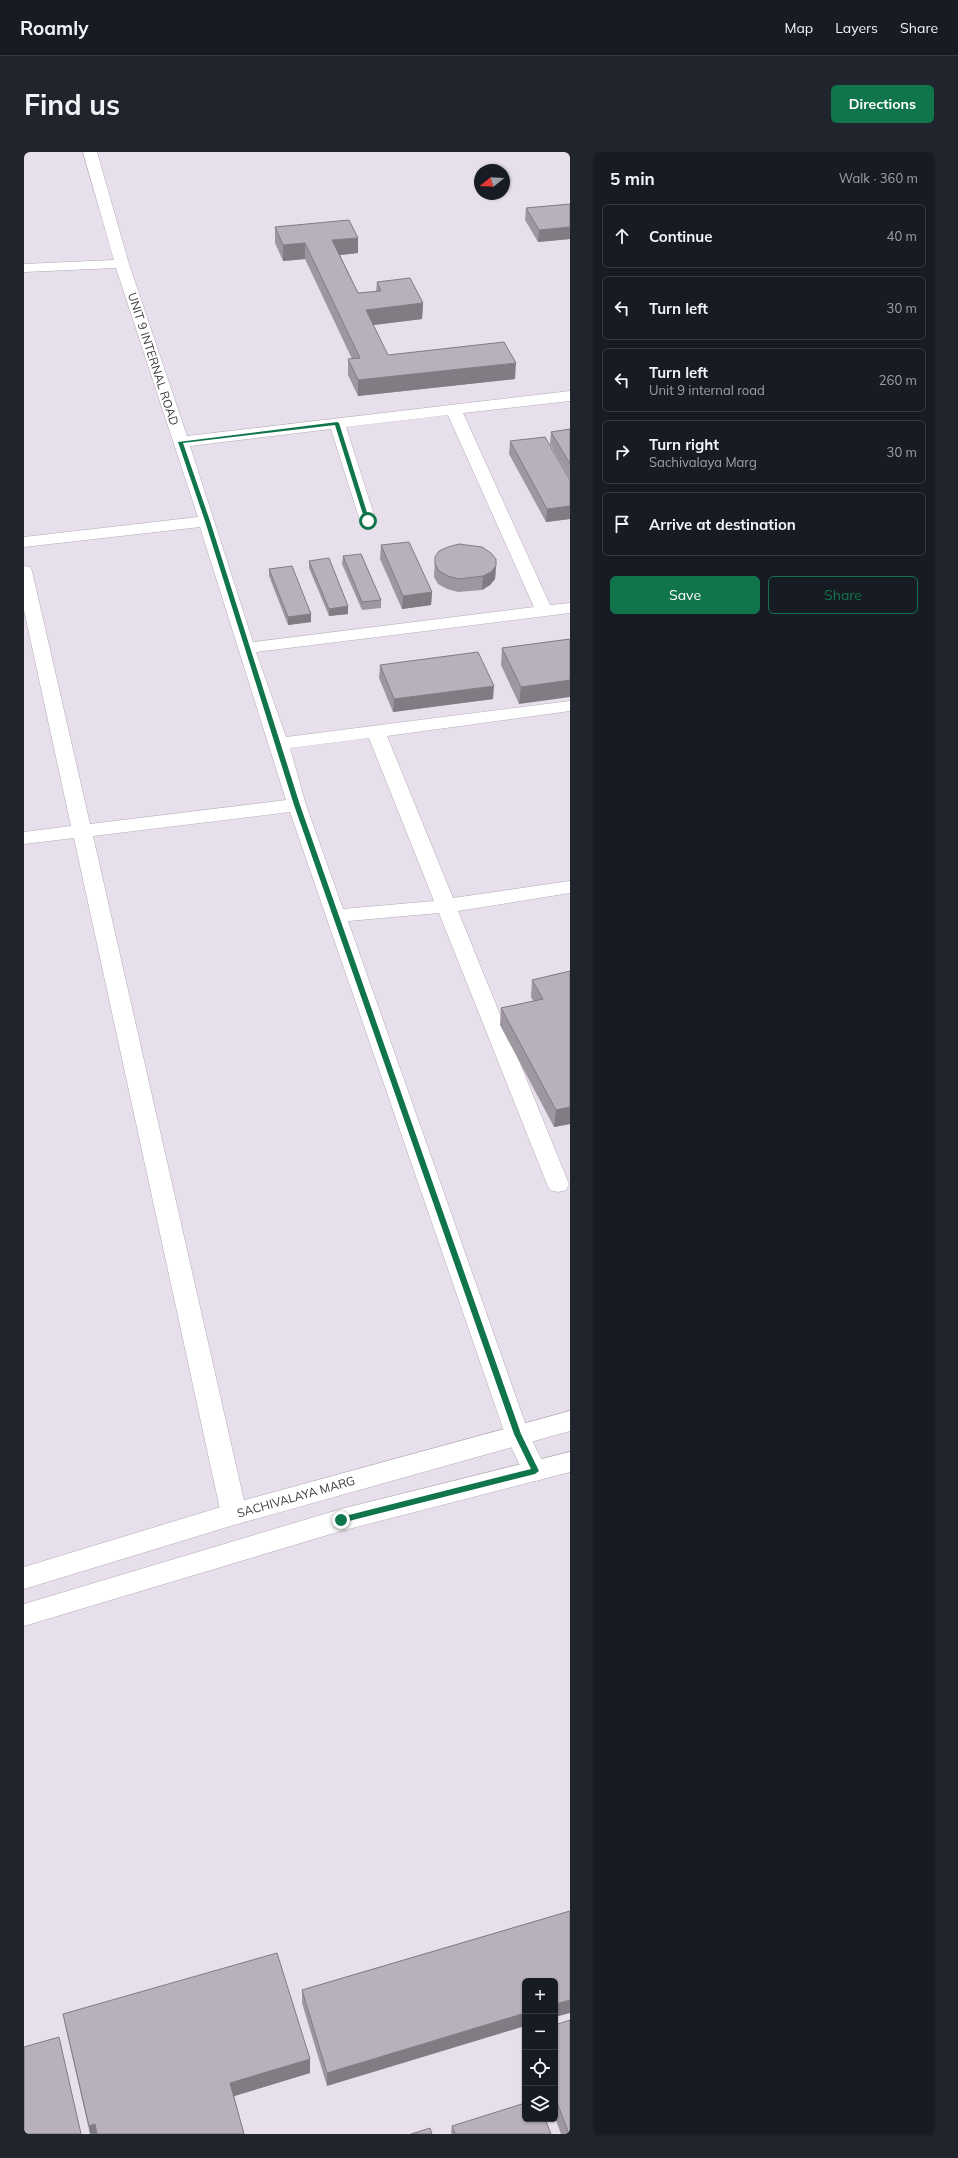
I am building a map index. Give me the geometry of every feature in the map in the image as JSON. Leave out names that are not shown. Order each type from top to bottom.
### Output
[{"type":"street","name":"UNIT 9 INTERNAL ROAD","points":[[90,152],[122,264],[207,521],[246,648],[279,744],[297,805],[517,1434],[535,1471]]},
{"type":"street","points":[[24,268],[122,264]]},
{"type":"street","points":[[180,442],[570,396]]},
{"type":"street","points":[[454,410],[544,610]]},
{"type":"street","points":[[337,423],[368,521]]},
{"type":"street","points":[[24,542],[207,521]]},
{"type":"street","points":[[24,570],[234,1514]]},
{"type":"street","points":[[246,648],[544,610],[570,608]]},
{"type":"street","points":[[279,744],[570,706]]},
{"type":"street","points":[[376,732],[558,1184]]},
{"type":"street","points":[[24,838],[297,805]]},
{"type":"street","points":[[335,916],[446,906],[570,887]]},
{"type":"street","name":"SACHIVALAYA MARG","points":[[24,1578],[234,1514],[517,1434],[570,1421]]},
{"type":"street","points":[[24,1615],[341,1520],[570,1462]]},
{"type":"building","points":[[570,204],[570,227],[539,230],[526,208]]},
{"type":"building","points":[[349,220],[358,238],[332,240],[358,293],[381,291],[377,282],[410,278],[423,303],[366,310],[388,355],[504,342],[516,363],[358,380],[348,359],[360,358],[305,243],[283,245],[275,227]]},
{"type":"building","points":[[570,429],[570,464],[551,432]]},
{"type":"building","points":[[545,437],[570,480],[570,506],[547,509],[510,441]]},
{"type":"building","points":[[409,542],[432,592],[403,596],[381,545]]},
{"type":"building","points":[[459,544],[482,547],[491,553],[496,559],[496,566],[491,572],[483,576],[459,579],[448,576],[439,571],[435,564],[435,557],[439,551]]},
{"type":"building","points":[[361,554],[381,600],[362,602],[343,556]]},
{"type":"building","points":[[329,558],[348,606],[329,609],[309,561]]},
{"type":"building","points":[[292,566],[311,614],[288,617],[269,569]]},
{"type":"building","points":[[570,639],[570,680],[521,687],[502,648]]},
{"type":"building","points":[[478,652],[494,686],[394,699],[380,665]]},
{"type":"building","points":[[570,971],[570,1107],[556,1110],[501,1008],[543,999],[532,980]]},
{"type":"building","points":[[570,1911],[570,2000],[558,2003],[558,1978],[522,1978],[522,2014],[327,2073],[302,1990]]},
{"type":"building","points":[[277,1953],[310,2059],[230,2083],[244,2134],[97,2134],[95,2124],[89,2126],[63,2014]]},
{"type":"building","points":[[570,2020],[570,2134],[558,2105],[558,2024]]},
{"type":"building","points":[[59,2037],[81,2134],[24,2134],[24,2047]]},
{"type":"building","points":[[522,2104],[522,2122],[546,2122],[551,2134],[455,2134],[452,2126]]},
{"type":"building","points":[[430,2128],[432,2134],[411,2134]]},
{"type":"route","points":[[341,1520],[535,1471],[517,1434],[335,916],[297,805],[279,744],[246,648],[207,521],[180,442],[337,423],[368,521]]}]
